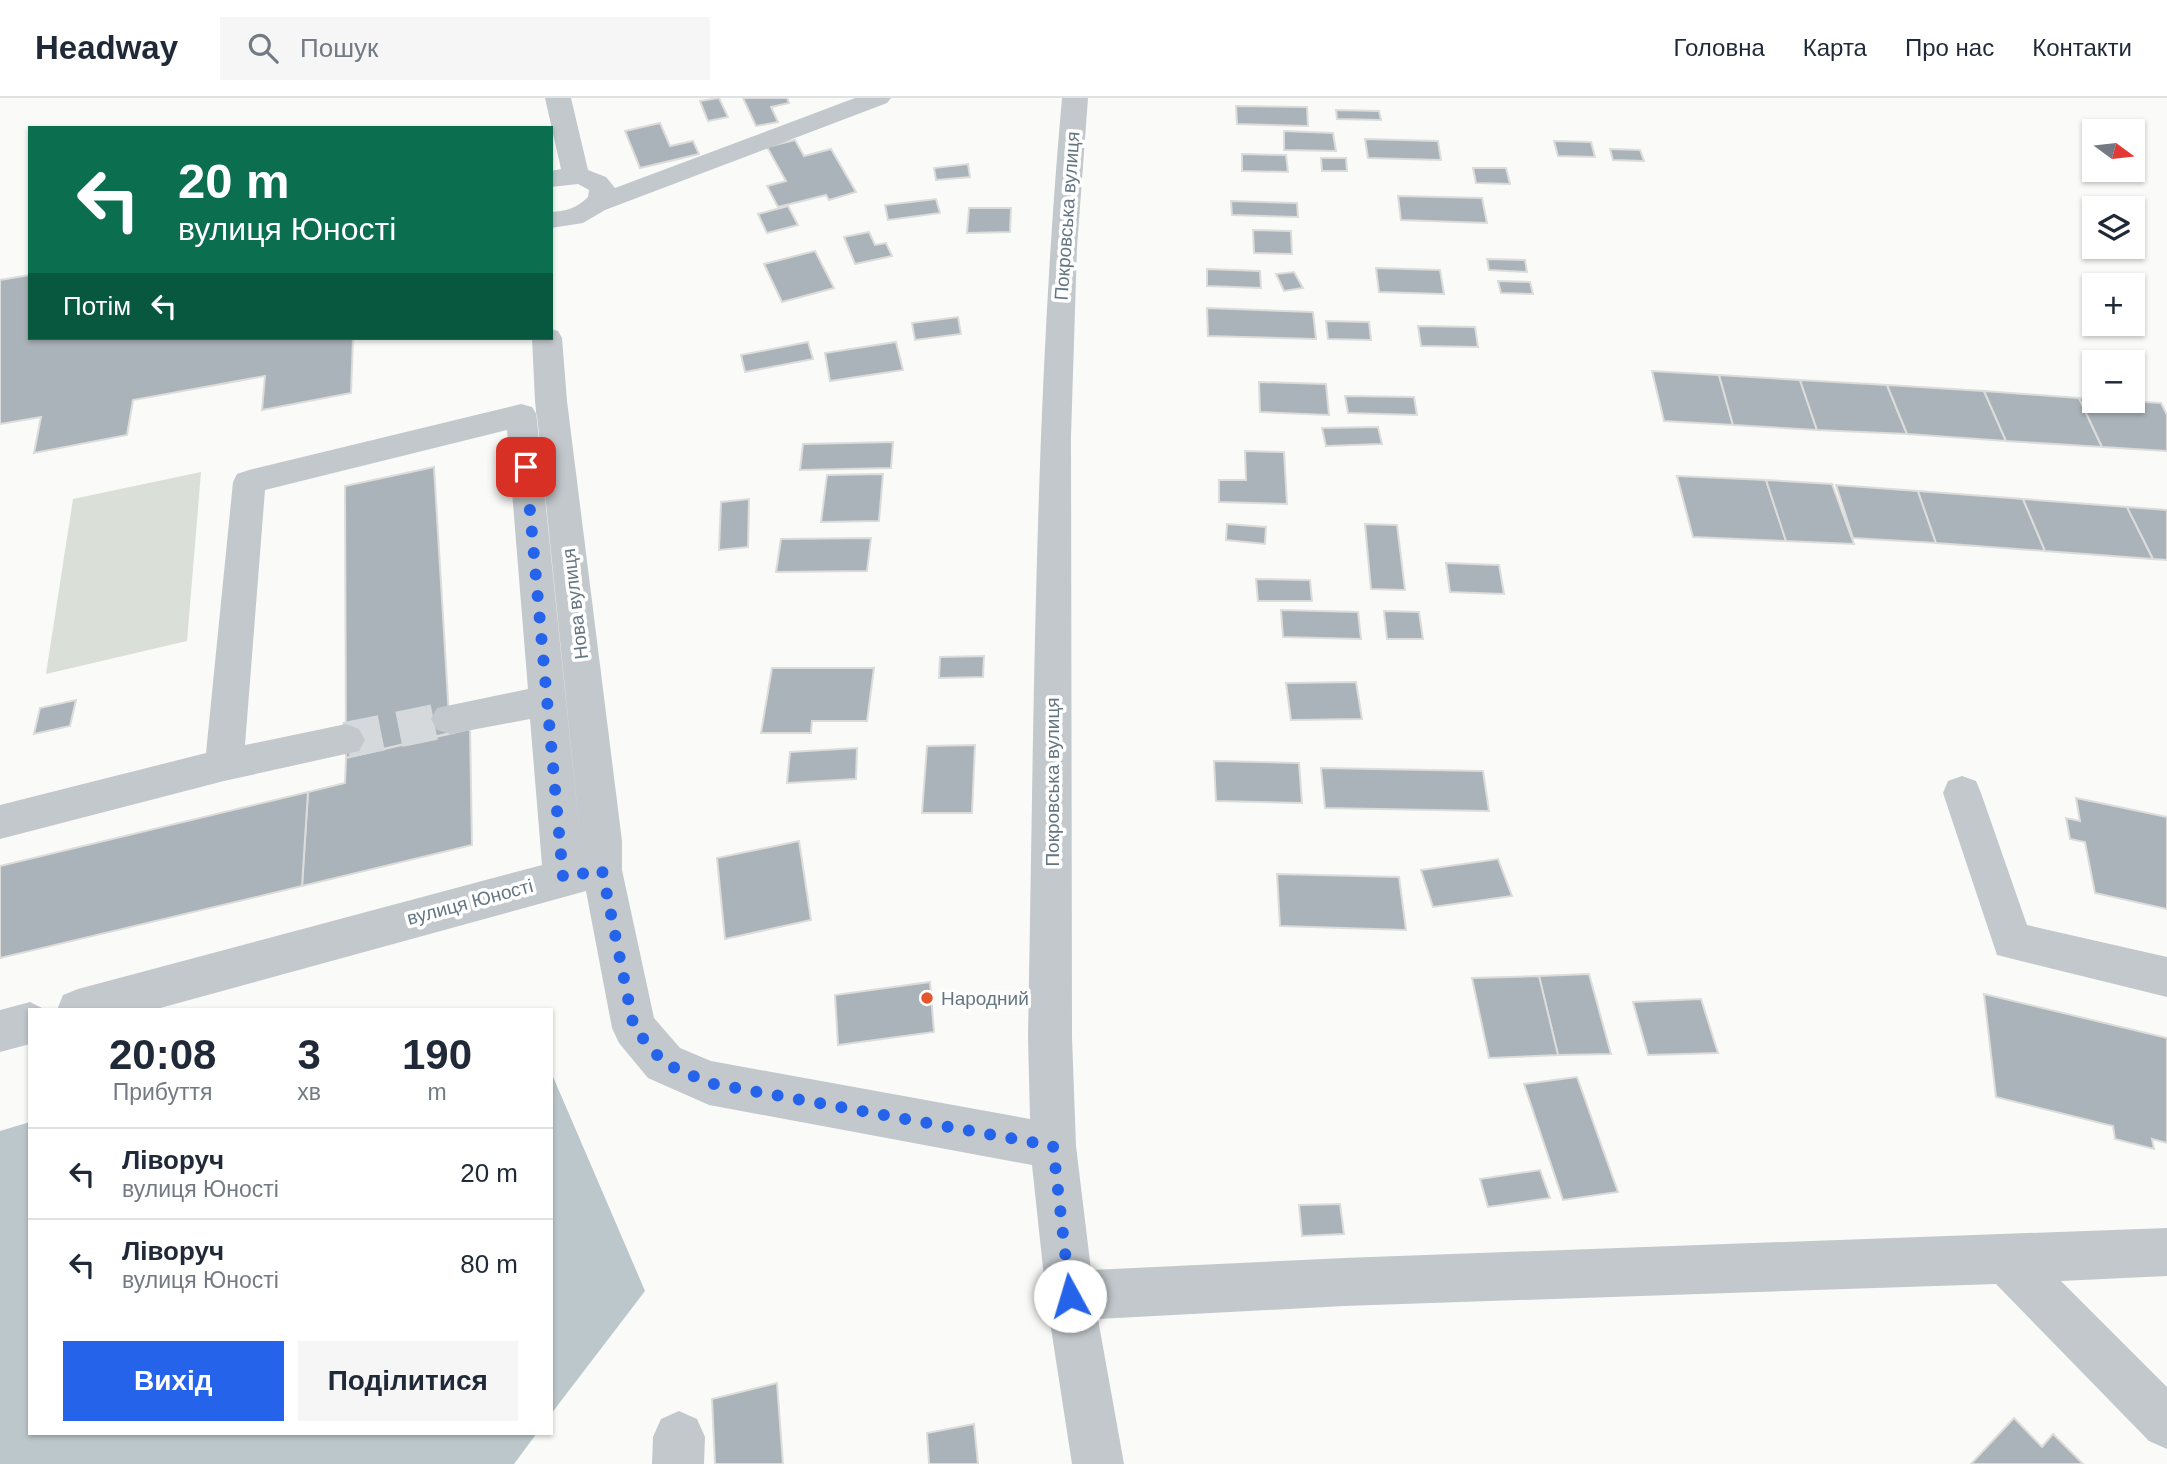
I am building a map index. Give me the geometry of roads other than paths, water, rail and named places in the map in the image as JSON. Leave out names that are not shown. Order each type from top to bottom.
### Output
[{"type":"street","points":[[558,98],[564,177],[597,182],[602,188],[598,204]]},
{"type":"street","points":[[553,221],[578,217],[598,204],[878,98]]},
{"type":"street","name":"Покровська вулиця","points":[[1075,98],[1063,247],[1055,436],[1050,1037],[1053,1146],[1070,1296],[1098,1464]]},
{"type":"street","name":"Нова вулиця","points":[[547,340],[551,401],[602,842],[583,873]]},
{"type":"street","points":[[224,765],[249,481],[521,415],[547,701],[583,873],[634,1028],[664,1063],[709,1083],[1053,1146]]},
{"type":"street","points":[[450,719],[547,701]]},
{"type":"street","points":[[0,822],[224,765],[346,740]]},
{"type":"street","points":[[1962,793],[2012,941],[2167,977]]},
{"type":"street","name":"вулиця Юності","points":[[85,1008],[583,873]]},
{"type":"street","points":[[0,1031],[28,1024]]},
{"type":"street","points":[[1070,1296],[1288,1283],[2006,1261],[2167,1252]]},
{"type":"street","points":[[2006,1261],[2167,1423]]},
{"type":"tunnel","points":[[346,740],[450,719]]},
{"type":"place","name":"Народний","points":[[927,998]]}]
